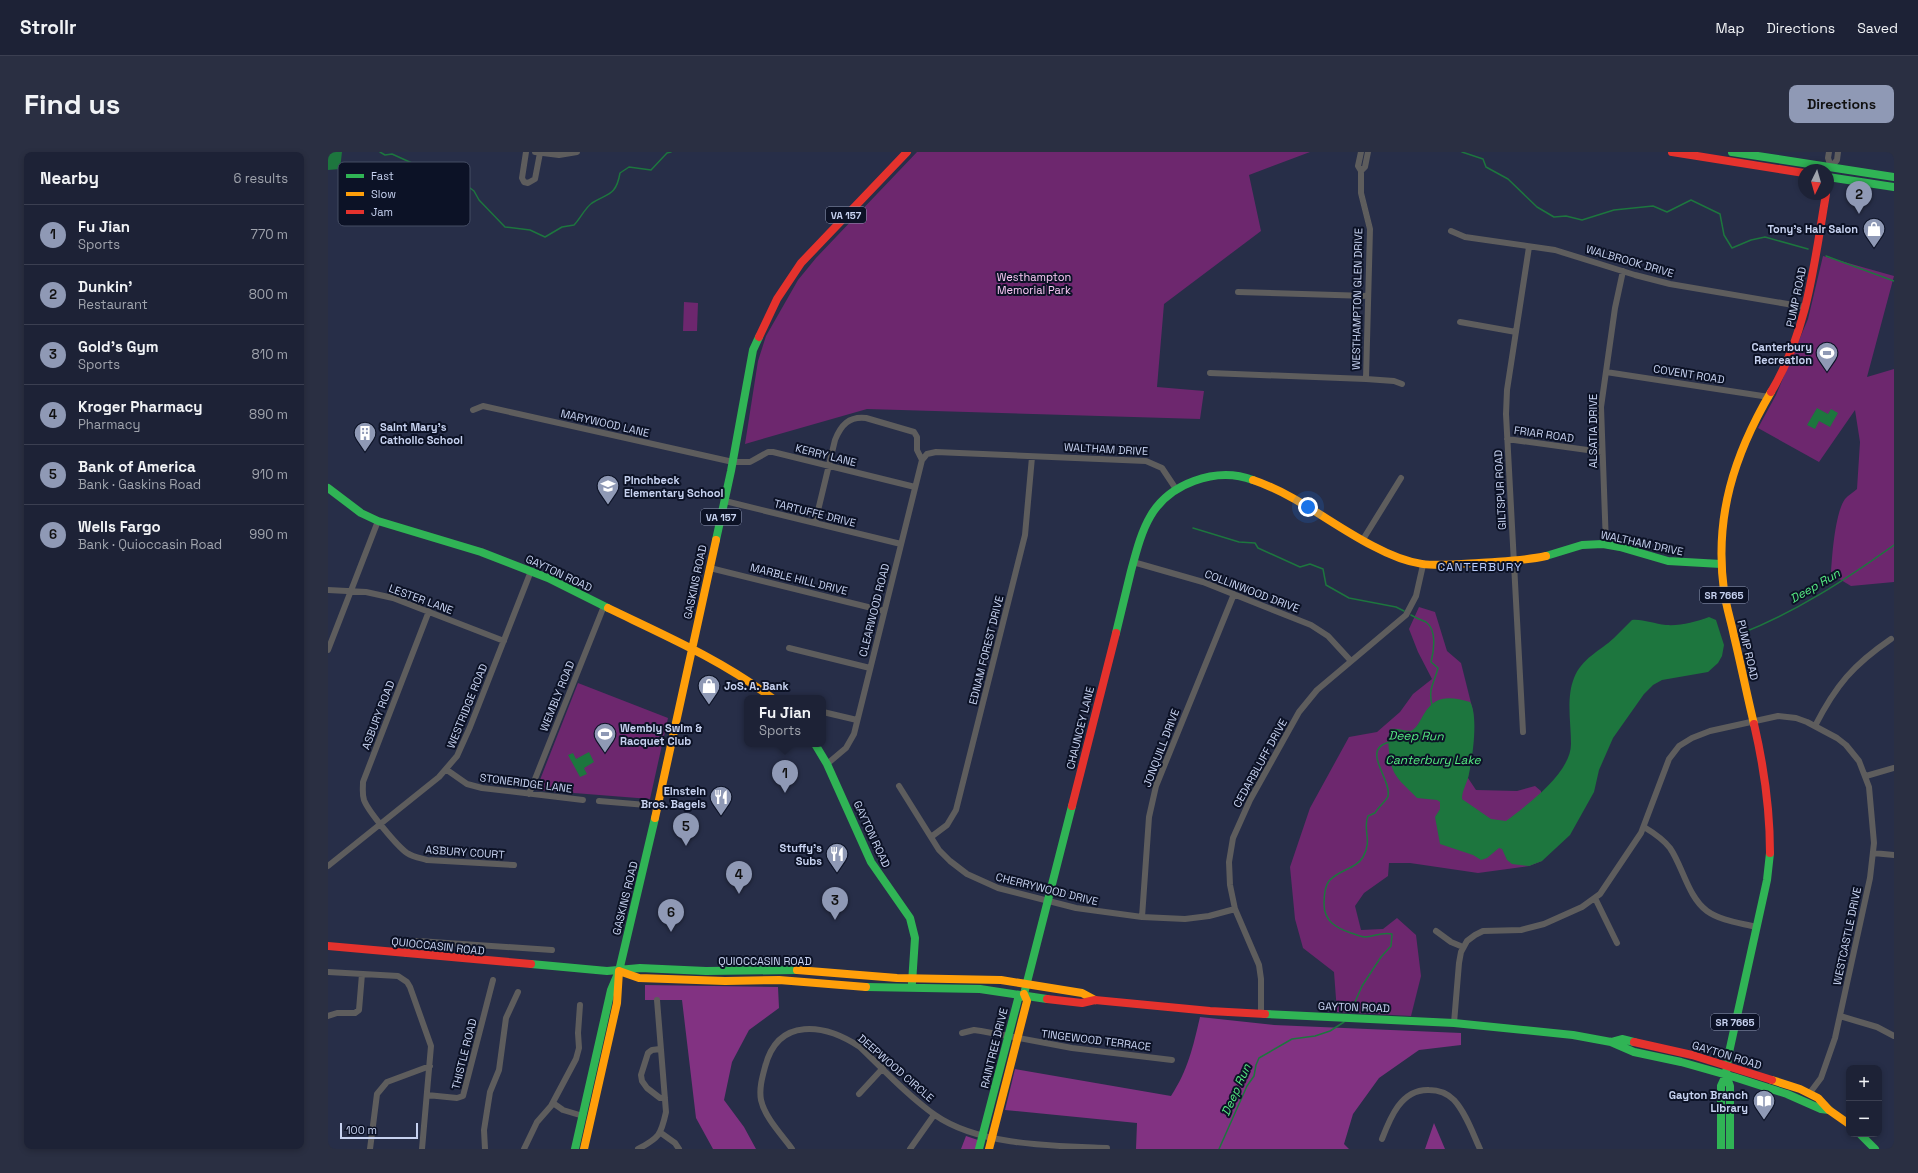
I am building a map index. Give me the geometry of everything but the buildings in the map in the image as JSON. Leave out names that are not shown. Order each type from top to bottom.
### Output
[{"type":"main road","name":"GASKINS ROAD","points":[[575,1149],[611,990],[619,971],[658,806],[725,501],[753,350],[777,299],[801,263],[907,152]]},
{"type":"main road","points":[[1672,152],[1798,172]]},
{"type":"main road","points":[[1732,152],[1811,164]]},
{"type":"main road","points":[[1834,167],[1894,177]]},
{"type":"main road","points":[[1834,180],[1894,187]]},
{"type":"main road","name":"PUMP ROAD","points":[[1730,1149],[1730,1086],[1726,1075],[1726,1066],[1767,880],[1770,857],[1770,819],[1765,774],[1724,592],[1721,564],[1724,513],[1732,477],[1745,440],[1788,364],[1798,335],[1805,307],[1825,200]]},
{"type":"main road","name":"WALTHAM DRIVE","points":[[1176,489],[1196,480],[1218,475],[1252,479],[1270,486],[1385,552],[1423,565],[1514,561],[1545,556],[1591,544],[1606,545],[1672,561],[1701,564],[1721,564]]},
{"type":"main road","name":"GAYTON ROAD","points":[[328,488],[361,513],[378,521],[482,552],[531,571],[740,675],[768,695]]},
{"type":"main road","name":"CHAUNCEY LANE","points":[[1024,994],[1141,532],[1160,502],[1176,489]]},
{"type":"main road","name":"GAYTON ROAD","points":[[817,747],[827,764],[871,862],[887,887],[907,913],[912,924],[915,938],[911,988],[980,989],[1024,994],[1069,1002],[1082,1003],[1095,1000],[1210,1011],[1454,1023],[1573,1035],[1611,1042],[1620,1048],[1683,1062],[1778,1091],[1821,1109],[1829,1110]]},
{"type":"main road","name":"QUIOCCASIN ROAD","points":[[328,946],[406,954],[619,971],[640,968],[706,971],[791,970],[912,978]]},
{"type":"main road","name":"GASKINS ROAD","points":[[584,1149],[600,1085],[620,986],[619,971]]},
{"type":"main road","name":"QUIOCCASIN ROAD","points":[[619,971],[639,978],[725,981],[779,980],[911,988]]},
{"type":"main road","name":"GAYTON ROAD","points":[[912,978],[984,979],[1082,993],[1095,1000]]},
{"type":"main road","name":"RAINTREE DRIVE","points":[[980,1149],[1018,999],[1024,994],[1027,1002],[989,1149]]},
{"type":"main road","name":"GAYTON ROAD","points":[[1611,1042],[1622,1039],[1635,1041],[1692,1055],[1781,1083],[1818,1098],[1829,1110],[1846,1122]]},
{"type":"main road","name":"PUMP ROAD","points":[[1721,1149],[1721,1086],[1726,1075]]},
{"type":"main road","points":[[1863,1137],[1875,1149]]},
{"type":"street","points":[[526,152],[522,176],[524,182],[528,183],[535,179],[538,152],[566,155],[577,152]]},
{"type":"street","name":"WESTHAMPTON GLEN DRIVE","points":[[1361,152],[1358,166],[1361,172],[1362,193],[1370,229],[1366,379]]},
{"type":"street","name":"WESTHAMPTON GLEN DRIVE","points":[[1361,172],[1365,167],[1368,152]]},
{"type":"street","points":[[1829,152],[1828,158],[1830,164]]},
{"type":"street","points":[[1834,164],[1837,160],[1838,152]]},
{"type":"street","name":"WALBROOK DRIVE","points":[[1451,231],[1465,237],[1555,250],[1623,271],[1703,291],[1805,307]]},
{"type":"street","name":"GILTSPUR ROAD","points":[[1523,732],[1506,402],[1529,247]]},
{"type":"street","name":"ALSATIA DRIVE","points":[[1606,545],[1601,407],[1623,271]]},
{"type":"street","points":[[1238,292],[1368,296]]},
{"type":"street","points":[[1460,322],[1516,332]]},
{"type":"street","name":"COVENT ROAD","points":[[1606,372],[1769,397]]},
{"type":"street","points":[[1210,373],[1366,379],[1394,381],[1402,384]]},
{"type":"street","name":"MARYWOOD LANE","points":[[473,410],[483,406],[733,462]]},
{"type":"street","points":[[814,523],[840,427],[848,421],[859,417],[914,432],[917,450],[922,460]]},
{"type":"street","name":"FRIAR ROAD","points":[[1507,439],[1602,452]]},
{"type":"street","name":"KERRY LANE","points":[[733,462],[750,462],[770,452],[915,487]]},
{"type":"street","name":"WALTHAM DRIVE","points":[[927,454],[936,452],[1153,462],[1162,468],[1176,489]]},
{"type":"street","name":"CLEARWOOD ROAD","points":[[827,764],[849,743],[857,720],[922,460],[927,454]]},
{"type":"street","name":"EDNAM FOREST DRIVE","points":[[931,837],[947,825],[956,810],[1023,546],[1029,507],[1032,457]]},
{"type":"street","points":[[1362,540],[1401,478]]},
{"type":"street","name":"TARTUFFE DRIVE","points":[[725,501],[901,544]]},
{"type":"street","points":[[328,650],[378,521]]},
{"type":"street","name":"COLLINWOOD DRIVE","points":[[1133,562],[1203,582],[1322,631],[1352,660]]},
{"type":"street","name":"CEDARBLUFF DRIVE","points":[[1261,1014],[1262,979],[1259,966],[1235,909],[1230,885],[1229,862],[1231,847],[1239,822],[1299,712],[1317,690],[1406,615],[1416,596],[1423,565]]},
{"type":"street","name":"MARBLE HILL DRIVE","points":[[710,568],[884,610]]},
{"type":"street","name":"WESTRIDGE ROAD","points":[[328,866],[446,770],[463,746],[531,571]]},
{"type":"street","name":"LESTER LANE","points":[[328,590],[377,594],[429,611],[504,641]]},
{"type":"street","name":"JONQUILL DRIVE","points":[[1142,917],[1149,816],[1156,786],[1234,594]]},
{"type":"street","name":"WEMBLY ROAD","points":[[529,794],[604,606]]},
{"type":"street","name":"ASBURY ROAD","points":[[381,824],[365,802],[362,792],[363,782],[429,611]]},
{"type":"street","points":[[1815,726],[1832,694],[1849,672],[1870,653],[1891,639]]},
{"type":"street","points":[[789,648],[870,668]]},
{"type":"street","points":[[826,713],[857,720]]},
{"type":"street","name":"WESTCASTLE DRIVE","points":[[1595,898],[1624,860],[1644,827],[1669,759],[1676,749],[1701,734],[1753,721],[1787,716],[1815,726],[1846,745],[1859,761],[1869,787],[1873,853],[1870,878],[1840,1016],[1827,1063],[1821,1078],[1810,1094]]},
{"type":"street","points":[[1866,776],[1894,768]]},
{"type":"street","name":"STONERIDGE LANE","points":[[446,770],[467,784],[482,788],[583,800]]},
{"type":"street","name":"CHERRYWOOD DRIVE","points":[[899,786],[939,850],[950,861],[977,880],[998,888],[1098,912],[1142,917],[1185,919],[1209,916],[1235,909]]},
{"type":"street","points":[[599,801],[658,806]]},
{"type":"street","name":"ASBURY COURT","points":[[381,824],[397,844],[406,852],[415,857],[427,860],[514,865]]},
{"type":"street","points":[[1644,827],[1656,834],[1670,848],[1694,896],[1705,910],[1721,918],[1756,927]]},
{"type":"street","points":[[1873,853],[1894,855]]},
{"type":"street","points":[[1454,1023],[1459,963],[1463,947],[1467,941],[1480,932],[1493,930],[1521,930],[1544,924],[1582,907],[1595,898],[1617,943]]},
{"type":"street","points":[[1436,931],[1451,942],[1463,947]]},
{"type":"street","points":[[406,954],[409,943],[418,942],[552,950]]},
{"type":"street","points":[[328,972],[398,976],[407,982],[412,990],[431,1042],[422,1149]]},
{"type":"street","points":[[328,1016],[337,1013],[355,1013],[359,1010],[362,974]]},
{"type":"street","name":"THISTLE ROAD","points":[[427,1095],[457,1098],[463,1096],[493,980]]},
{"type":"street","points":[[485,1149],[484,1130],[490,1092],[499,1070],[506,1018],[518,992]]},
{"type":"street","points":[[638,1149],[655,1139],[661,1133],[666,1112],[657,1000]]},
{"type":"street","points":[[524,1149],[526,1142],[537,1122],[552,1103],[576,1059],[579,1048],[578,1033],[580,1005]]},
{"type":"street","points":[[1840,1016],[1869,1025],[1894,1036]]},
{"type":"street","name":"DEEPWOOD CIRCLE","points":[[792,1149],[762,1104],[760,1086],[767,1057],[778,1040],[798,1030],[825,1031],[851,1041],[934,1115],[956,1126],[983,1135],[1032,1145],[1107,1148]]},
{"type":"street","name":"TINGEWOOD TERRACE","points":[[962,1033],[974,1030],[1072,1048],[1172,1060]]},
{"type":"street","points":[[660,1049],[652,1050],[648,1053],[641,1075],[642,1081],[647,1088],[660,1098],[665,1098]]},
{"type":"street","points":[[370,1149],[377,1094],[388,1082],[430,1066]]},
{"type":"street","points":[[859,1094],[883,1068]]},
{"type":"street","points":[[1382,1139],[1390,1117],[1405,1099],[1421,1091],[1433,1090],[1446,1094],[1458,1105],[1480,1149]]},
{"type":"street","points":[[552,1103],[563,1110],[583,1116]]},
{"type":"street","name":"DEEPWOOD CIRCLE","points":[[910,1149],[934,1115]]},
{"type":"street","points":[[661,1133],[675,1143],[679,1149]]},
{"type":"green space","name":"Westhampton Memorial Park","points":[[917,152],[1310,152],[1249,175],[1261,231],[1164,304],[1157,387],[1204,391],[1200,419],[867,409],[745,444],[758,361],[766,336],[798,280],[816,258]]},
{"type":"green space","name":"Canterbury Recreation","points":[[1823,256],[1894,276],[1867,377],[1894,369],[1894,582],[1851,586],[1831,574],[1836,524],[1839,514],[1845,499],[1857,489],[1860,442],[1855,410],[1819,462],[1758,428],[1776,395],[1808,319]]},
{"type":"green space","points":[[684,302],[698,303],[697,331],[683,331]]},
{"type":"green space","points":[[1419,607],[1435,612],[1447,651],[1461,663],[1473,711],[1474,731],[1468,778],[1476,790],[1517,791],[1535,786],[1541,791],[1542,861],[1529,866],[1478,873],[1410,863],[1389,863],[1388,876],[1364,893],[1355,906],[1361,930],[1383,929],[1397,918],[1416,935],[1421,976],[1411,1016],[1337,1012],[1334,972],[1303,948],[1295,919],[1290,867],[1310,808],[1349,737],[1377,732],[1400,712],[1413,694],[1432,679],[1418,652],[1409,629]]},
{"type":"green space","name":"Wembly Swim & Racquet Club","points":[[578,683],[668,718],[650,799],[536,790]]},
{"type":"shaded area","points":[[645,985],[778,987],[779,1008],[749,1030],[732,1062],[724,1100],[744,1127],[756,1149],[713,1149],[696,1118],[682,1000],[645,1000]]},
{"type":"shaded area","points":[[1200,1017],[1274,1025],[1461,1033],[1461,1045],[1419,1050],[1379,1078],[1353,1114],[1344,1144],[1349,1149],[1136,1149],[1137,1123],[1005,1110],[1015,1069],[1171,1096],[1186,1067]]},
{"type":"shaded area","points":[[1434,1123],[1445,1149],[1425,1149]]},
{"type":"shaded area","points":[[966,1136],[978,1140],[976,1149],[961,1149]]},
{"type":"water","points":[[328,152],[342,152],[341,162],[338,162],[338,169],[328,170]]},
{"type":"water","points":[[1817,408],[1828,414],[1831,409],[1838,413],[1830,427],[1819,421],[1815,429],[1807,425]]},
{"type":"water","name":"Canterbury Lake","points":[[1709,617],[1716,620],[1724,645],[1722,656],[1718,663],[1708,672],[1662,680],[1653,685],[1644,694],[1613,738],[1599,770],[1594,792],[1570,835],[1542,861],[1529,866],[1512,864],[1507,860],[1502,849],[1499,848],[1487,858],[1481,860],[1473,855],[1440,844],[1435,817],[1440,809],[1440,802],[1437,800],[1417,798],[1397,778],[1390,760],[1388,743],[1390,729],[1411,731],[1429,708],[1439,700],[1450,698],[1470,702],[1473,709],[1474,718],[1474,739],[1470,771],[1462,799],[1491,819],[1506,821],[1536,797],[1556,777],[1564,766],[1569,755],[1571,744],[1570,694],[1577,671],[1586,660],[1609,643],[1632,620],[1677,625]]},
{"type":"water","points":[[589,752],[594,762],[584,768],[587,774],[580,777],[568,755],[573,753],[576,759]]},
{"type":"waterway","points":[[380,152],[385,155],[392,154],[410,162]]},
{"type":"waterway","points":[[470,188],[474,191],[479,200],[505,227],[530,230],[545,237],[562,227],[574,225],[589,205],[614,190],[620,173],[629,167],[651,170],[667,153],[671,152]]},
{"type":"waterway","points":[[1462,152],[1483,159],[1486,167],[1508,179],[1537,207],[1554,217],[1566,216],[1582,220],[1614,210],[1653,206],[1667,212],[1691,200],[1720,214],[1724,235],[1732,248],[1751,240],[1765,237],[1808,249]]},
{"type":"waterway","points":[[1826,256],[1894,281]]},
{"type":"waterway","points":[[1193,528],[1239,542],[1255,543],[1258,548],[1300,567],[1310,564],[1323,569],[1326,585],[1349,598],[1396,607],[1404,611]]},
{"type":"waterway","name":"Deep Run","points":[[1740,634],[1781,616],[1820,594],[1857,571],[1894,545]]},
{"type":"waterway","points":[[1411,615],[1426,622],[1432,630],[1434,647],[1431,662],[1438,668],[1431,690],[1432,705]]},
{"type":"waterway","name":"Deep Run","points":[[1351,1011],[1362,986],[1381,957],[1391,946],[1392,934],[1363,937],[1336,926],[1326,915],[1324,904],[1325,892],[1329,881],[1337,874],[1360,861],[1366,851],[1366,821],[1368,816],[1375,813],[1388,796],[1388,789],[1379,766],[1377,751],[1381,746],[1389,742]]},
{"type":"waterway","name":"Deep Run","points":[[1219,1149],[1247,1086],[1254,1076],[1259,1058],[1292,1039],[1315,1036],[1330,1031],[1344,1022]]},
{"type":"traffic: fast","points":[[1732,152],[1894,177]]},
{"type":"traffic: fast","points":[[1834,178],[1894,187]]},
{"type":"traffic: fast","points":[[716,540],[731,471],[753,350],[759,337]]},
{"type":"traffic: fast","points":[[1116,633],[1139,542],[1150,517],[1158,506],[1167,496],[1179,488],[1201,479],[1231,475],[1253,480]]},
{"type":"traffic: fast","points":[[328,488],[361,513],[378,521],[481,552],[548,578],[608,608]]},
{"type":"traffic: fast","points":[[1546,556],[1582,545],[1603,544],[1620,547],[1668,561],[1721,564]]},
{"type":"traffic: fast","points":[[817,747],[827,764],[871,862],[910,918],[915,938],[912,983]]},
{"type":"traffic: fast","points":[[1024,994],[1072,806]]},
{"type":"traffic: fast","points":[[575,1149],[611,990],[619,971],[655,818]]},
{"type":"traffic: fast","points":[[1721,1149],[1721,1086],[1726,1075],[1728,1057],[1767,880],[1770,853]]},
{"type":"traffic: fast","points":[[531,964],[607,971],[640,968],[706,971],[797,970]]},
{"type":"traffic: fast","points":[[866,987],[980,989],[1047,999]]},
{"type":"traffic: fast","points":[[979,1149],[1018,999],[1024,994]]},
{"type":"traffic: fast","points":[[1265,1014],[1454,1023],[1573,1035],[1611,1042],[1622,1039],[1634,1042]]},
{"type":"traffic: fast","points":[[1611,1042],[1634,1052],[1681,1062],[1734,1077],[1787,1094],[1821,1109],[1829,1110]]},
{"type":"traffic: fast","points":[[1726,1075],[1730,1086],[1730,1149]]},
{"type":"traffic: fast","points":[[1863,1137],[1875,1149]]},
{"type":"traffic: slow","points":[[1754,724],[1725,597],[1722,564],[1722,538],[1725,512],[1737,463],[1758,416],[1771,392]]},
{"type":"traffic: slow","points":[[1253,480],[1285,494],[1358,538],[1401,559],[1425,564],[1449,565],[1521,560],[1546,556]]},
{"type":"traffic: slow","points":[[655,818],[716,540]]},
{"type":"traffic: slow","points":[[608,608],[713,660],[753,684],[768,695]]},
{"type":"traffic: slow","points":[[797,970],[897,978],[1001,980],[1082,993],[1095,1000]]},
{"type":"traffic: slow","points":[[619,971],[639,978],[725,981],[779,980],[866,987]]},
{"type":"traffic: slow","points":[[584,1149],[617,1003],[619,971]]},
{"type":"traffic: slow","points":[[989,1149],[1027,1001],[1024,994]]},
{"type":"traffic: slow","points":[[1772,1080],[1800,1089],[1818,1098],[1829,1110],[1846,1122]]},
{"type":"traffic: jam","points":[[759,337],[777,299],[801,263],[907,152]]},
{"type":"traffic: jam","points":[[1672,152],[1798,172]]},
{"type":"traffic: jam","points":[[1771,392],[1794,345],[1801,321],[1813,271],[1825,200]]},
{"type":"traffic: jam","points":[[1072,806],[1116,633]]},
{"type":"traffic: jam","points":[[1754,724],[1766,788],[1770,853]]},
{"type":"traffic: jam","points":[[328,946],[531,964]]},
{"type":"traffic: jam","points":[[1047,999],[1082,1003],[1095,1000],[1210,1011],[1265,1014]]},
{"type":"traffic: jam","points":[[1634,1042],[1692,1055],[1772,1080]]},
{"type":"place","name":"Dunkin'","points":[[1859,214]]},
{"type":"place","name":"Tony's Hair Salon","points":[[1874,248]]},
{"type":"place","name":"Canterbury Recreation","points":[[1827,372]]},
{"type":"place","name":"Saint Mary's Catholic School","points":[[365,452]]},
{"type":"place","name":"Pinchbeck Elementary School","points":[[608,506]]},
{"type":"place","name":"JoS. A. Bank","points":[[709,706]]},
{"type":"place","name":"Wembly Swim & Racquet Club","points":[[605,754]]},
{"type":"place","name":"Fu Jian","points":[[785,793]]},
{"type":"place","name":"Einstein Bros. Bagels","points":[[721,816]]},
{"type":"place","name":"Bank of America","points":[[686,846]]},
{"type":"place","name":"Stuffy's Subs","points":[[837,874]]},
{"type":"place","name":"Kroger Pharmacy","points":[[739,894]]},
{"type":"place","name":"Gold's Gym","points":[[835,920]]},
{"type":"place","name":"Wells Fargo","points":[[671,932]]},
{"type":"place","name":"Gayton Branch Library","points":[[1764,1120]]},
{"type":"district","name":"CANTERBURY","points":[[1480,567]]}]
